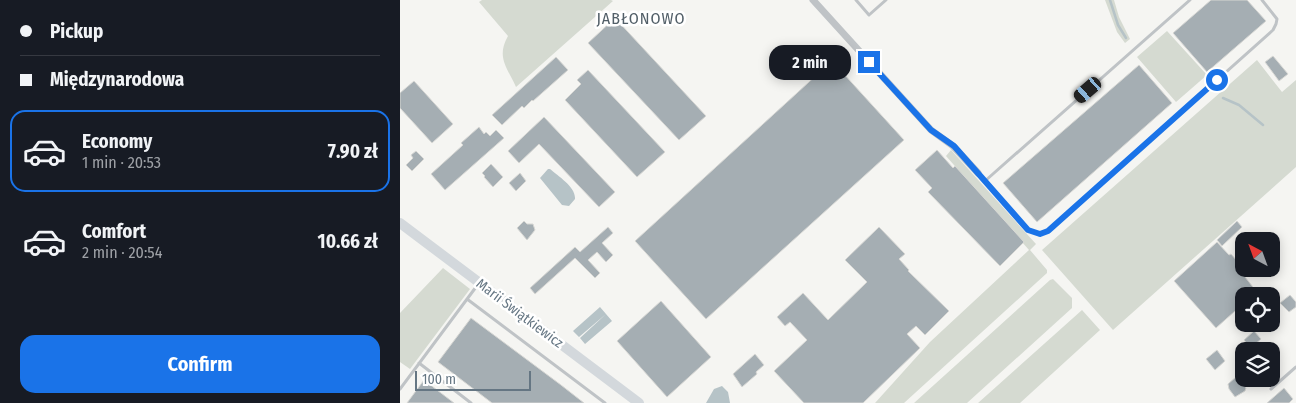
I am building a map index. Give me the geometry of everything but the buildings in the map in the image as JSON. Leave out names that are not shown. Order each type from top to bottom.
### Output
[{"type":"street","points":[[818,2],[931,130],[954,146],[978,173]]},
{"type":"street","name":"Marii Świątkiewicz","points":[[400,223],[639,403]]},
{"type":"lane","points":[[856,0],[869,15],[886,0]]},
{"type":"lane","points":[[985,181],[1190,0]]},
{"type":"lane","points":[[978,173],[1028,230],[1036,234],[1044,234],[1273,30],[1277,18],[1262,0]]},
{"type":"lane","points":[[400,388],[479,283]]},
{"type":"lane","points":[[467,299],[605,403]]},
{"type":"lane","points":[[419,363],[471,403]]},
{"type":"lane","points":[[1271,389],[1296,367]]},
{"type":"shaded area","points":[[482,0],[613,1],[516,87],[506,68],[503,56],[508,36],[479,2]]},
{"type":"shaded area","points":[[1105,0],[1114,0],[1119,17],[1130,39],[1125,43],[1117,32]]},
{"type":"shaded area","points":[[1167,31],[1207,75],[1176,102],[1137,57]]},
{"type":"shaded area","points":[[1257,60],[1282,92],[1296,80],[1296,167],[1113,330],[1042,250]]},
{"type":"shaded area","points":[[951,150],[1036,244],[1030,250],[1047,270],[1047,273],[904,403],[875,403],[930,342],[1029,250],[946,156]]},
{"type":"shaded area","points":[[548,169],[562,178],[573,190],[575,199],[569,206],[562,205],[540,178]]},
{"type":"shaded area","points":[[443,268],[470,289],[410,369],[400,362],[400,313]]},
{"type":"shaded area","points":[[1053,279],[1072,298],[1072,308],[967,403],[914,403],[1050,280]]},
{"type":"shaded area","points":[[600,307],[606,314],[579,337],[573,331]]},
{"type":"shaded area","points":[[1082,310],[1100,330],[1020,403],[978,403]]},
{"type":"shaded area","points":[[606,314],[612,321],[585,344],[580,338]]},
{"type":"shaded area","points":[[722,386],[728,392],[730,403],[706,403],[714,389]]},
{"type":"waterway","points":[[1110,0],[1118,25],[1126,38]]},
{"type":"waterway","points":[[1223,98],[1239,105],[1263,125]]},
{"type":"district","name":"JABŁONOWO","points":[[641,18]]},
{"type":"route","points":[[869,62],[931,130],[954,146],[1028,230],[1036,234],[1044,234],[1048,231],[1217,80]]}]
